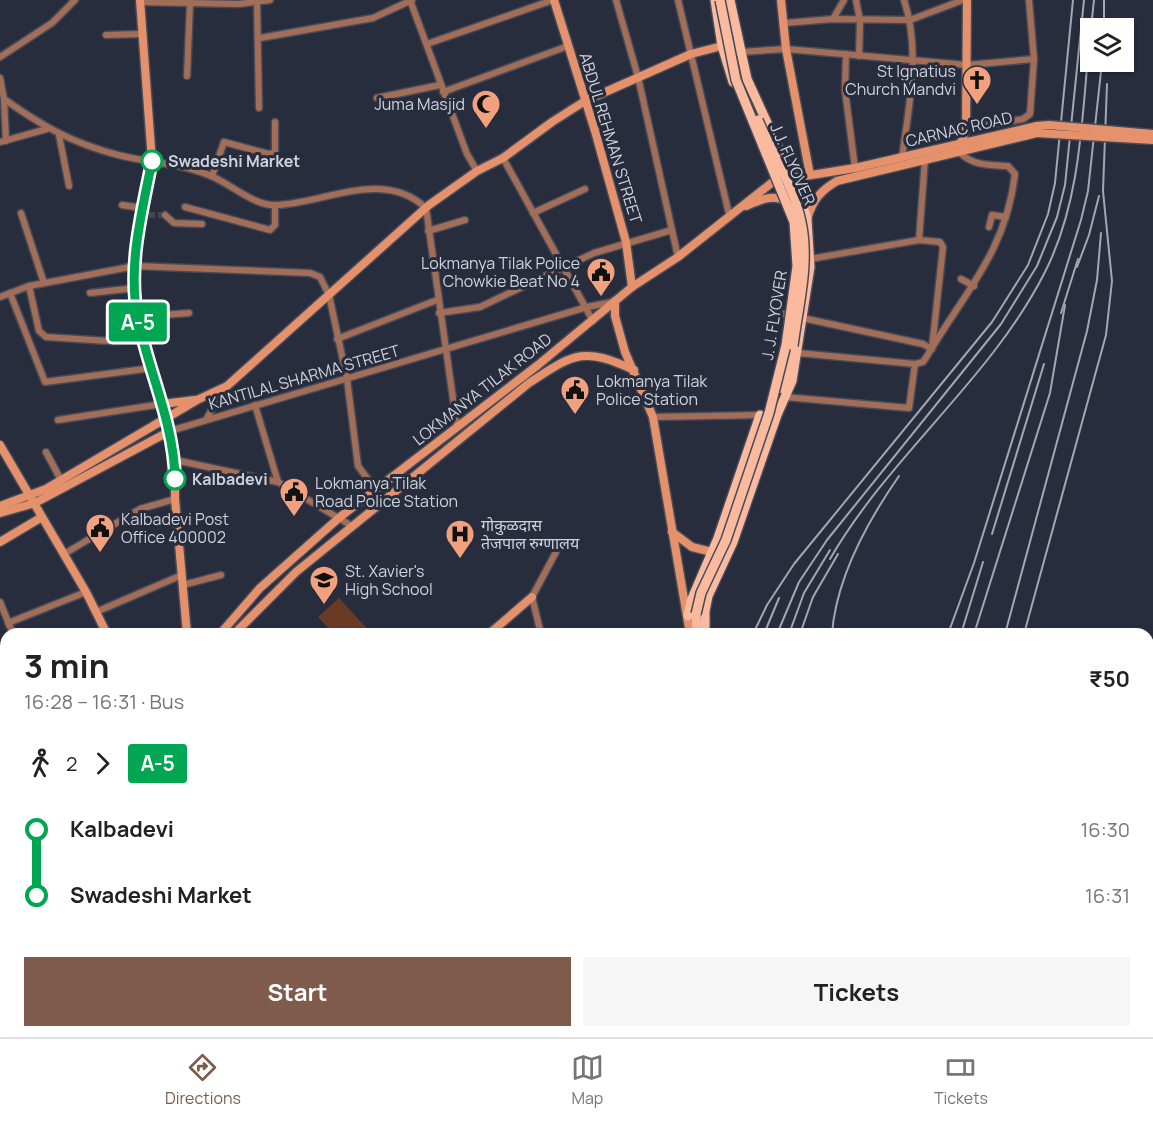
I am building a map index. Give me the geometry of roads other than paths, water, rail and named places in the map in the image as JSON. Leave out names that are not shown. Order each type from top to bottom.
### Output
[{"type":"main road","name":"ABDUL REHMAN STREET","points":[[554,0],[626,242],[632,287]]},
{"type":"main road","points":[[715,0],[722,46],[742,107],[779,198]]},
{"type":"main road","name":"J.J. FLYOVER","points":[[722,0],[741,81],[791,191],[801,220],[804,266],[783,399]]},
{"type":"main road","name":"J. J. FLYOVER","points":[[695,628],[692,615],[726,540],[775,390],[786,345],[797,256],[794,222],[788,203],[768,161],[736,80],[722,0]]},
{"type":"main road","points":[[705,628],[706,603],[733,542],[777,415],[792,381],[798,353],[810,259],[807,219],[791,177],[755,98],[741,52],[730,0]]},
{"type":"main road","points":[[781,0],[786,49],[810,175]]},
{"type":"main road","points":[[960,149],[966,129],[965,0]]},
{"type":"main road","points":[[140,1],[152,161],[135,266],[137,317],[170,431],[187,628]]},
{"type":"main road","points":[[0,506],[34,500],[61,480],[167,420],[197,400],[224,387],[426,208],[477,171],[503,158],[585,101],[691,54],[722,46],[741,52]]},
{"type":"main road","name":"CARNAC ROAD","points":[[807,219],[813,202],[822,190],[837,181],[1049,125],[1153,134]]},
{"type":"main road","name":"CARNAC ROAD","points":[[1037,130],[1153,140]]},
{"type":"main road","name":"CARNAC ROAD","points":[[774,181],[960,149]]},
{"type":"main road","name":"LOKMANYA TILAK ROAD","points":[[225,628],[260,588],[340,517],[593,321],[632,287],[678,257],[729,214],[774,181]]},
{"type":"main road","points":[[729,214],[763,198],[779,198],[797,206],[807,219]]},
{"type":"main road","points":[[615,301],[615,316],[625,352],[653,417],[672,531],[692,615]]},
{"type":"main road","name":"LOKMANYA TILAK ROAD","points":[[240,628],[296,572],[498,406],[557,365],[582,354],[594,355],[634,370]]},
{"type":"main road","points":[[162,404],[197,400]]},
{"type":"main road","points":[[691,628],[695,591],[711,553],[760,415]]},
{"type":"main road","points":[[0,513],[34,500],[170,431]]},
{"type":"main road","points":[[0,445],[34,500],[104,628]]},
{"type":"main road","points":[[0,542],[42,517]]},
{"type":"main road","points":[[672,531],[692,547],[711,553],[723,552],[733,542]]},
{"type":"main road","points":[[496,628],[532,597]]},
{"type":"street","points":[[0,57],[52,23],[66,3],[75,0]]},
{"type":"street","points":[[393,0],[400,4]]},
{"type":"street","points":[[260,38],[373,18],[411,0],[441,88],[467,154],[477,171]]},
{"type":"street","points":[[427,44],[554,0]]},
{"type":"street","points":[[616,0],[638,77],[678,257]]},
{"type":"street","points":[[678,0],[729,214]]},
{"type":"street","points":[[833,19],[844,0]]},
{"type":"street","points":[[856,0],[860,21],[859,56]]},
{"type":"street","points":[[902,158],[913,62],[910,20],[903,0]]},
{"type":"street","points":[[784,23],[833,19],[910,20],[965,0]]},
{"type":"street","points":[[966,129],[1028,117],[1031,111],[1034,59],[1029,0]]},
{"type":"street","points":[[140,1],[190,4],[263,1],[259,108]]},
{"type":"street","points":[[187,76],[190,4]]},
{"type":"street","points":[[106,35],[142,34]]},
{"type":"street","points":[[377,98],[441,88],[568,46]]},
{"type":"street","points":[[741,52],[786,49],[967,65],[1034,59]]},
{"type":"street","points":[[846,54],[845,90],[855,168]]},
{"type":"street","points":[[0,78],[4,99],[3,141],[47,129]]},
{"type":"street","points":[[4,99],[59,135],[118,155],[212,176],[266,204],[275,206],[380,188],[398,191],[417,200],[426,208],[437,300],[457,427]]},
{"type":"street","points":[[212,176],[224,142],[269,154],[275,152],[275,122]]},
{"type":"street","points":[[59,135],[69,186]]},
{"type":"street","points":[[798,353],[915,364],[923,362],[975,286],[995,247],[1013,192],[1013,171],[1008,166],[978,164],[969,161],[960,149]]},
{"type":"street","points":[[503,158],[593,321]]},
{"type":"street","points":[[919,240],[926,159]]},
{"type":"street","points":[[533,213],[585,189]]},
{"type":"street","points":[[122,205],[145,212]]},
{"type":"street","points":[[185,207],[270,230],[275,225],[275,206]]},
{"type":"street","points":[[21,213],[44,283]]},
{"type":"street","points":[[989,226],[992,215],[1006,217]]},
{"type":"street","points":[[165,216],[171,218],[174,223],[202,224]]},
{"type":"street","points":[[428,231],[465,220]]},
{"type":"street","points":[[439,313],[480,307],[594,253],[672,230]]},
{"type":"street","points":[[810,259],[919,240],[940,242],[944,247],[932,349]]},
{"type":"street","points":[[0,297],[29,286],[135,266],[310,273],[324,281],[329,295],[347,379],[358,466],[376,490]]},
{"type":"street","points":[[961,279],[975,286]]},
{"type":"street","points":[[29,286],[39,331],[46,336],[110,342],[143,340]]},
{"type":"street","points":[[90,293],[135,288]]},
{"type":"street","points":[[10,293],[45,382],[152,368]]},
{"type":"street","points":[[337,339],[437,300]]},
{"type":"street","name":"KANTILAL SHARMA STREET","points":[[170,431],[445,351],[586,307],[615,301]]},
{"type":"street","points":[[137,317],[189,313]]},
{"type":"street","points":[[784,314],[923,344],[932,349]]},
{"type":"street","points":[[783,399],[909,408],[915,364]]},
{"type":"street","points":[[205,420],[216,405],[224,387]]},
{"type":"street","points":[[58,420],[162,404]]},
{"type":"street","points":[[255,405],[278,482]]},
{"type":"street","points":[[653,417],[760,415]]},
{"type":"street","points":[[46,452],[61,480]]},
{"type":"street","points":[[174,460],[278,482],[352,526]]},
{"type":"street","points":[[64,554],[140,509],[175,498]]},
{"type":"street","points":[[540,628],[532,597],[556,552]]},
{"type":"street","points":[[96,612],[182,575]]},
{"type":"street","points":[[183,585],[221,575]]},
{"type":"street","points":[[8,623],[86,592]]},
{"type":"street","points":[[0,602],[10,628]]},
{"type":"tunnel","points":[[149,215],[165,215]]},
{"type":"railway","points":[[756,628],[767,605],[794,564],[992,322],[1028,265],[1048,214],[1055,183],[1073,0]]},
{"type":"railway","points":[[780,628],[799,582],[827,540],[1001,324],[1037,266],[1057,217],[1065,185],[1084,0]]},
{"type":"railway","points":[[1092,18],[1094,0]]},
{"type":"railway","points":[[1104,0],[1104,18]]},
{"type":"railway","points":[[830,559],[854,521],[881,485],[997,347],[1023,311],[1045,272],[1067,215],[1078,155],[1087,72]]},
{"type":"railway","points":[[950,628],[974,563],[1081,220],[1088,191],[1101,72]]},
{"type":"railway","points":[[1026,628],[1106,335],[1112,281],[1103,191],[1107,84]]},
{"type":"railway","points":[[1077,267],[1089,235],[1099,196]]},
{"type":"railway","points":[[1007,628],[1087,331],[1097,280],[1101,233]]},
{"type":"railway","points":[[1061,313],[1078,259]]},
{"type":"railway","points":[[976,628],[1050,393],[1065,305]]},
{"type":"railway","points":[[992,534],[1044,364]]},
{"type":"railway","points":[[833,628],[840,592],[855,551],[899,476]]},
{"type":"railway","points":[[791,628],[804,593],[830,550]]},
{"type":"railway","points":[[802,628],[813,597],[838,554]]},
{"type":"railway","points":[[963,628],[983,562]]},
{"type":"railway","points":[[766,628],[779,598]]},
{"type":"place","name":"St Ignatius Church Mandvi","points":[[977,106]]},
{"type":"place","name":"Juma Masjid","points":[[486,130]]},
{"type":"place","name":"Swadeshi Market","points":[[152,161]]},
{"type":"place","name":"Lokmanya Tilak Police Chowkie Beat No 4","points":[[601,298]]},
{"type":"place","name":"Lokmanya Tilak Police Station","points":[[575,416]]},
{"type":"place","name":"Kalbadevi","points":[[175,479]]},
{"type":"place","name":"Lokmanya Tilak Road Police Station","points":[[294,518]]},
{"type":"place","name":"Kalbadevi Post Office 400002","points":[[100,554]]},
{"type":"place","name":"गोकुळदास तेजपाल रुग्णालय","points":[[460,560]]},
{"type":"place","name":"St. Xavier's High School","points":[[324,606]]}]
